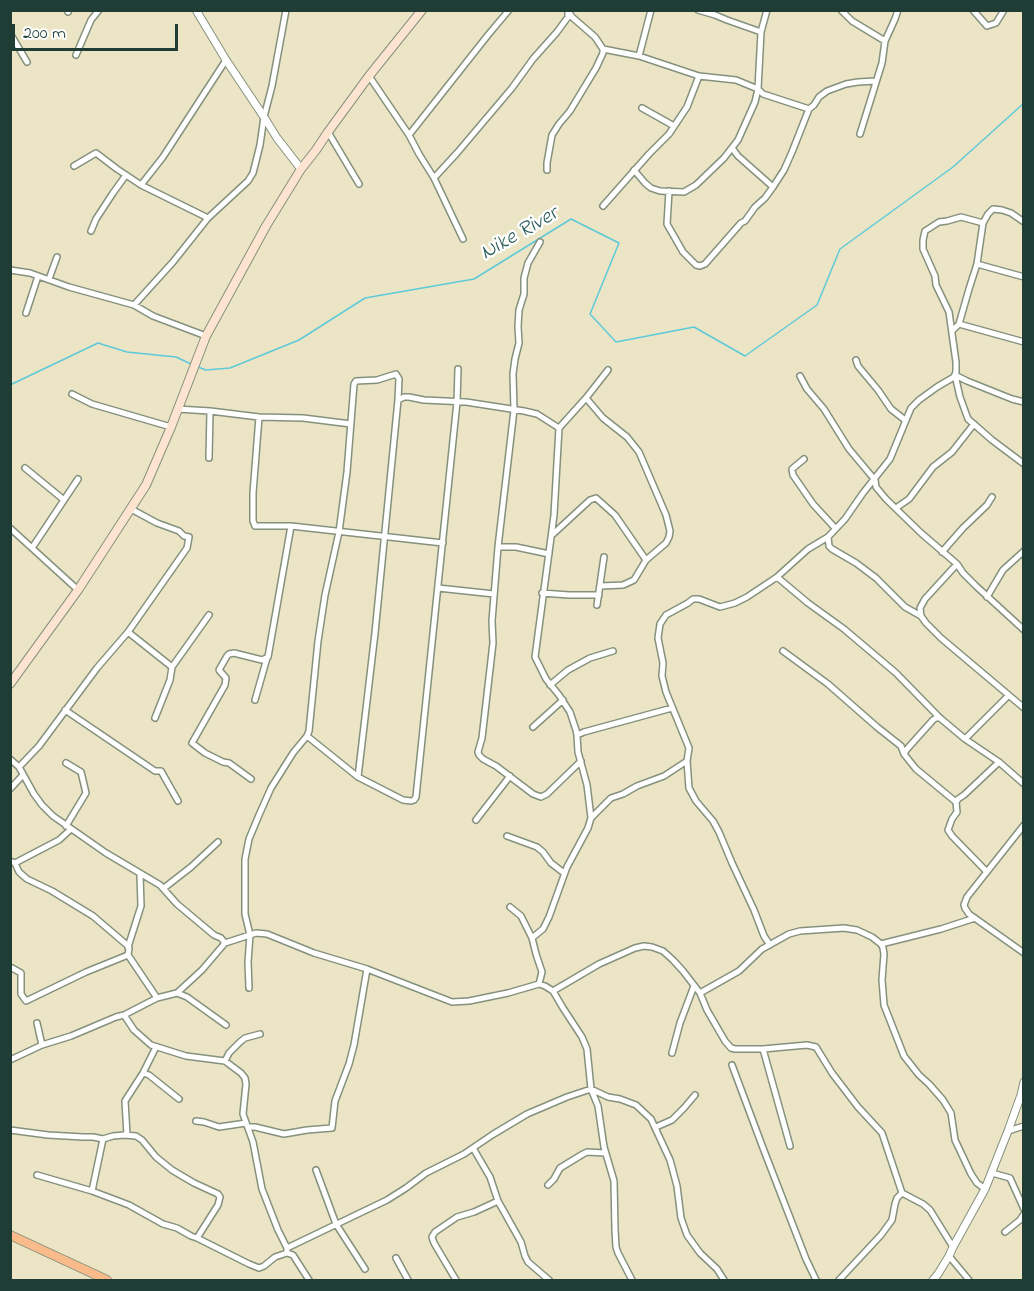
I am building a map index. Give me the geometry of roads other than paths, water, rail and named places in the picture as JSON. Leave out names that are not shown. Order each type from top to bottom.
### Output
[{"type":"main road","points":[[10,684],[78,590],[146,485],[206,336],[266,225],[301,169],[419,11]]},
{"type":"main road","points":[[10,1235],[107,1281]]},
{"type":"street","points":[[76,55],[91,20],[99,10]]},
{"type":"street","points":[[196,10],[282,146],[301,169]]},
{"type":"street","points":[[134,305],[173,262],[207,218],[248,181],[253,173],[286,10]]},
{"type":"street","points":[[409,135],[509,10]]},
{"type":"street","points":[[639,56],[651,10]]},
{"type":"street","points":[[698,10],[761,32]]},
{"type":"street","points":[[634,170],[651,188],[660,191],[684,192],[696,185],[724,158],[738,140],[756,102],[761,32],[767,10]]},
{"type":"street","points":[[841,10],[852,21],[885,41]]},
{"type":"street","points":[[860,134],[882,63],[885,41],[898,10]]},
{"type":"street","points":[[973,10],[987,26],[996,23],[1004,10]]},
{"type":"street","points":[[434,178],[458,153],[512,88],[532,59],[561,27],[568,17],[567,11]]},
{"type":"street","points":[[547,170],[552,135],[570,111],[603,53],[595,37],[567,11]]},
{"type":"street","points":[[10,33],[27,62]]},
{"type":"street","points":[[603,49],[639,56],[699,76],[736,80],[758,89],[763,94],[809,109]]},
{"type":"street","points":[[141,185],[163,157],[226,60]]},
{"type":"street","points":[[369,76],[409,135],[434,178],[463,239]]},
{"type":"street","points":[[603,206],[669,134],[687,107],[699,76]]},
{"type":"street","points":[[669,191],[667,224],[683,252],[696,265],[705,264],[773,187],[784,170],[809,109],[819,97],[834,88],[858,82],[876,81]]},
{"type":"street","points":[[642,108],[674,126]]},
{"type":"street","points":[[328,132],[359,184]]},
{"type":"street","points":[[732,148],[773,187]]},
{"type":"street","points":[[74,166],[96,153],[141,185],[207,218]]},
{"type":"street","points":[[91,231],[96,219],[126,175]]},
{"type":"street","points":[[952,331],[959,324],[977,264],[982,223],[993,209],[1011,213],[1023,222]]},
{"type":"street","points":[[982,223],[961,217],[939,222],[925,231],[923,249],[935,276],[936,285],[948,309],[957,368],[955,375],[968,419],[1023,464]]},
{"type":"street","points":[[540,242],[528,263],[524,278],[524,294],[519,310],[519,343],[513,374],[514,410],[494,594],[493,643],[482,738],[478,752],[483,759],[538,797],[544,797],[580,761]]},
{"type":"street","points":[[49,279],[57,257]]},
{"type":"street","points":[[977,264],[1023,277]]},
{"type":"street","points":[[10,270],[49,279],[69,287],[134,305],[153,316],[206,336]]},
{"type":"street","points":[[26,313],[38,276]]},
{"type":"street","points":[[959,324],[1023,342]]},
{"type":"street","points":[[855,360],[891,409],[905,420]]},
{"type":"street","points":[[307,736],[358,777],[403,800],[411,801],[416,797],[457,402],[458,369]]},
{"type":"street","points":[[532,938],[543,929],[549,917],[564,873],[591,818],[587,785],[572,716],[550,685],[535,657],[542,593],[552,535],[559,428],[608,370]]},
{"type":"street","points":[[249,988],[250,935],[245,914],[245,859],[258,814],[293,753],[307,736],[325,595],[339,532],[356,381],[377,380],[396,375],[398,377],[398,400],[358,777]]},
{"type":"street","points":[[955,375],[1023,402]]},
{"type":"street","points":[[770,945],[719,832],[689,788],[688,748],[662,680],[663,663],[658,638],[660,624],[666,615],[693,599],[720,607],[747,597],[777,577],[808,549],[828,537],[845,519],[890,459],[913,405],[955,375]]},
{"type":"street","points":[[800,376],[849,449],[875,480],[876,487],[1023,630]]},
{"type":"street","points":[[72,394],[92,404],[171,427]]},
{"type":"street","points":[[398,400],[409,397],[466,402],[537,414],[559,428]]},
{"type":"street","points":[[586,398],[603,418],[627,437],[639,452],[666,515],[670,531],[666,543],[646,560],[634,580],[623,585],[601,586]]},
{"type":"street","points":[[177,409],[259,417],[303,418],[351,424]]},
{"type":"street","points":[[209,458],[210,411]]},
{"type":"street","points":[[259,417],[254,467],[253,524],[257,527],[291,526],[443,543]]},
{"type":"street","points":[[896,508],[909,499],[933,467],[952,452],[974,424]]},
{"type":"street","points":[[804,459],[792,468],[792,475],[813,504],[835,528]]},
{"type":"street","points":[[25,468],[64,500]]},
{"type":"street","points":[[32,548],[78,479]]},
{"type":"street","points":[[942,552],[987,505],[992,496]]},
{"type":"street","points":[[552,535],[590,500],[596,498],[615,515],[646,560]]},
{"type":"street","points":[[20,767],[39,747],[102,661],[128,632],[187,548],[189,537],[131,509]]},
{"type":"street","points":[[255,700],[268,657],[291,526]]},
{"type":"street","points":[[10,528],[78,590]]},
{"type":"street","points":[[828,537],[829,546],[832,549],[876,578],[905,607],[921,616],[941,638],[1023,708]]},
{"type":"street","points":[[498,547],[549,554]]},
{"type":"street","points":[[987,597],[1003,570],[1023,551]]},
{"type":"street","points":[[597,605],[604,558]]},
{"type":"street","points":[[921,616],[920,608],[925,599],[957,564]]},
{"type":"street","points":[[777,577],[844,629],[896,673],[940,718],[965,739],[999,762],[1023,784]]},
{"type":"street","points":[[438,588],[494,594]]},
{"type":"street","points":[[542,593],[599,595]]},
{"type":"street","points":[[155,718],[170,680],[172,667],[209,615]]},
{"type":"street","points":[[128,632],[172,667]]},
{"type":"street","points":[[550,685],[568,670],[590,658],[613,651]]},
{"type":"street","points":[[783,651],[828,684],[901,746],[904,754],[916,769],[956,802],[957,812],[949,827],[949,833],[987,872]]},
{"type":"street","points":[[251,779],[229,762],[223,762],[205,753],[192,743],[225,685],[226,678],[219,670],[227,656],[234,653],[262,660],[268,657]]},
{"type":"street","points":[[965,739],[1008,696]]},
{"type":"street","points":[[533,727],[562,700]]},
{"type":"street","points":[[577,735],[672,708]]},
{"type":"street","points":[[65,710],[155,771],[161,771],[178,801]]},
{"type":"street","points":[[904,754],[931,722],[940,718]]},
{"type":"street","points":[[10,759],[20,767],[22,775],[42,805],[68,828],[164,888],[177,904],[225,943]]},
{"type":"street","points":[[591,818],[611,798],[664,776],[687,761]]},
{"type":"street","points":[[956,802],[999,762]]},
{"type":"street","points":[[66,763],[81,772],[86,793],[68,828],[59,840],[13,862],[27,879],[93,916],[128,947]]},
{"type":"street","points":[[10,789],[22,775]]},
{"type":"street","points":[[476,820],[510,776]]},
{"type":"street","points":[[1023,825],[965,902],[965,908],[975,918],[1023,953]]},
{"type":"street","points":[[507,836],[537,847],[551,863],[564,873]]},
{"type":"street","points":[[164,888],[218,842]]},
{"type":"street","points":[[140,874],[141,906],[128,947],[128,956],[156,998]]},
{"type":"street","points":[[510,907],[521,916],[532,938],[542,972],[539,984]]},
{"type":"street","points":[[881,944],[975,918]]},
{"type":"street","points":[[700,993],[739,971],[762,949],[789,934],[800,931],[844,928],[862,931],[881,944],[885,954],[882,980],[884,1005],[904,1056],[919,1075],[938,1093],[948,1108],[956,1140],[971,1174],[985,1189]]},
{"type":"street","points":[[10,1059],[124,1015],[156,998],[177,993],[202,970],[225,943],[256,933],[267,934],[314,953],[367,969],[452,1002],[508,993],[539,984],[545,986],[553,991],[586,1044],[591,1089],[598,1106],[602,1142],[614,1181],[616,1247],[632,1281]]},
{"type":"street","points":[[553,991],[599,964],[635,948],[652,947],[663,951],[683,971],[700,993],[707,1010],[731,1048],[807,1045],[816,1047],[858,1107],[882,1133],[902,1193],[924,1204],[930,1210],[953,1247]]},
{"type":"street","points":[[12,968],[21,973],[21,994],[26,1000],[86,972],[128,956]]},
{"type":"street","points":[[196,1121],[219,1127],[247,1125],[284,1134],[330,1129],[335,1101],[354,1045],[367,969]]},
{"type":"street","points":[[672,1053],[694,986]]},
{"type":"street","points":[[177,993],[187,997],[226,1025]]},
{"type":"street","points":[[124,1015],[134,1030],[151,1045],[186,1056],[225,1061],[245,1078],[243,1114],[262,1189],[287,1250],[293,1255],[309,1281]]},
{"type":"street","points":[[37,1023],[42,1045]]},
{"type":"street","points":[[225,1061],[229,1053],[245,1038],[260,1034]]},
{"type":"street","points":[[127,1135],[125,1101],[156,1047]]},
{"type":"street","points":[[763,1048],[790,1146]]},
{"type":"street","points":[[732,1065],[816,1281]]},
{"type":"street","points":[[143,1073],[149,1075],[179,1099]]},
{"type":"street","points":[[933,1281],[949,1257],[985,1189],[1021,1095],[1023,1082]]},
{"type":"street","points":[[37,1175],[92,1191],[129,1206],[260,1268],[287,1250],[387,1200],[426,1173],[464,1154],[527,1114],[591,1089],[608,1097],[636,1105],[651,1119],[670,1160],[681,1218],[687,1235],[700,1253],[717,1269],[724,1281]]},
{"type":"street","points":[[656,1127],[672,1120],[695,1095]]},
{"type":"street","points":[[1008,1131],[1023,1126]]},
{"type":"street","points":[[10,1130],[103,1139],[113,1136],[136,1136],[172,1170],[220,1197],[218,1205],[197,1238]]},
{"type":"street","points":[[92,1191],[103,1139]]},
{"type":"street","points":[[473,1148],[490,1177],[498,1201],[521,1242],[525,1257],[549,1281]]},
{"type":"street","points":[[548,1185],[560,1168],[573,1160],[587,1152],[605,1152]]},
{"type":"street","points":[[316,1170],[336,1224],[365,1269]]},
{"type":"street","points":[[992,1173],[1010,1179],[1023,1209]]},
{"type":"street","points":[[839,1281],[892,1220],[895,1204],[902,1193]]},
{"type":"street","points":[[456,1281],[432,1237],[435,1232],[457,1217],[498,1201]]},
{"type":"street","points":[[1005,1232],[1020,1220],[1023,1214]]},
{"type":"street","points":[[949,1257],[969,1281]]},
{"type":"street","points":[[396,1258],[408,1281]]},
{"type":"waterway","name":"Nike River","points":[[198,367],[206,370],[230,368],[299,340],[365,298],[474,279],[571,219],[619,243],[590,314],[616,342],[694,327],[745,356],[817,305],[840,249],[953,167],[1024,103]]},
{"type":"waterway","name":"Nike River","points":[[10,385],[98,343],[127,352],[176,357],[191,364]]}]
